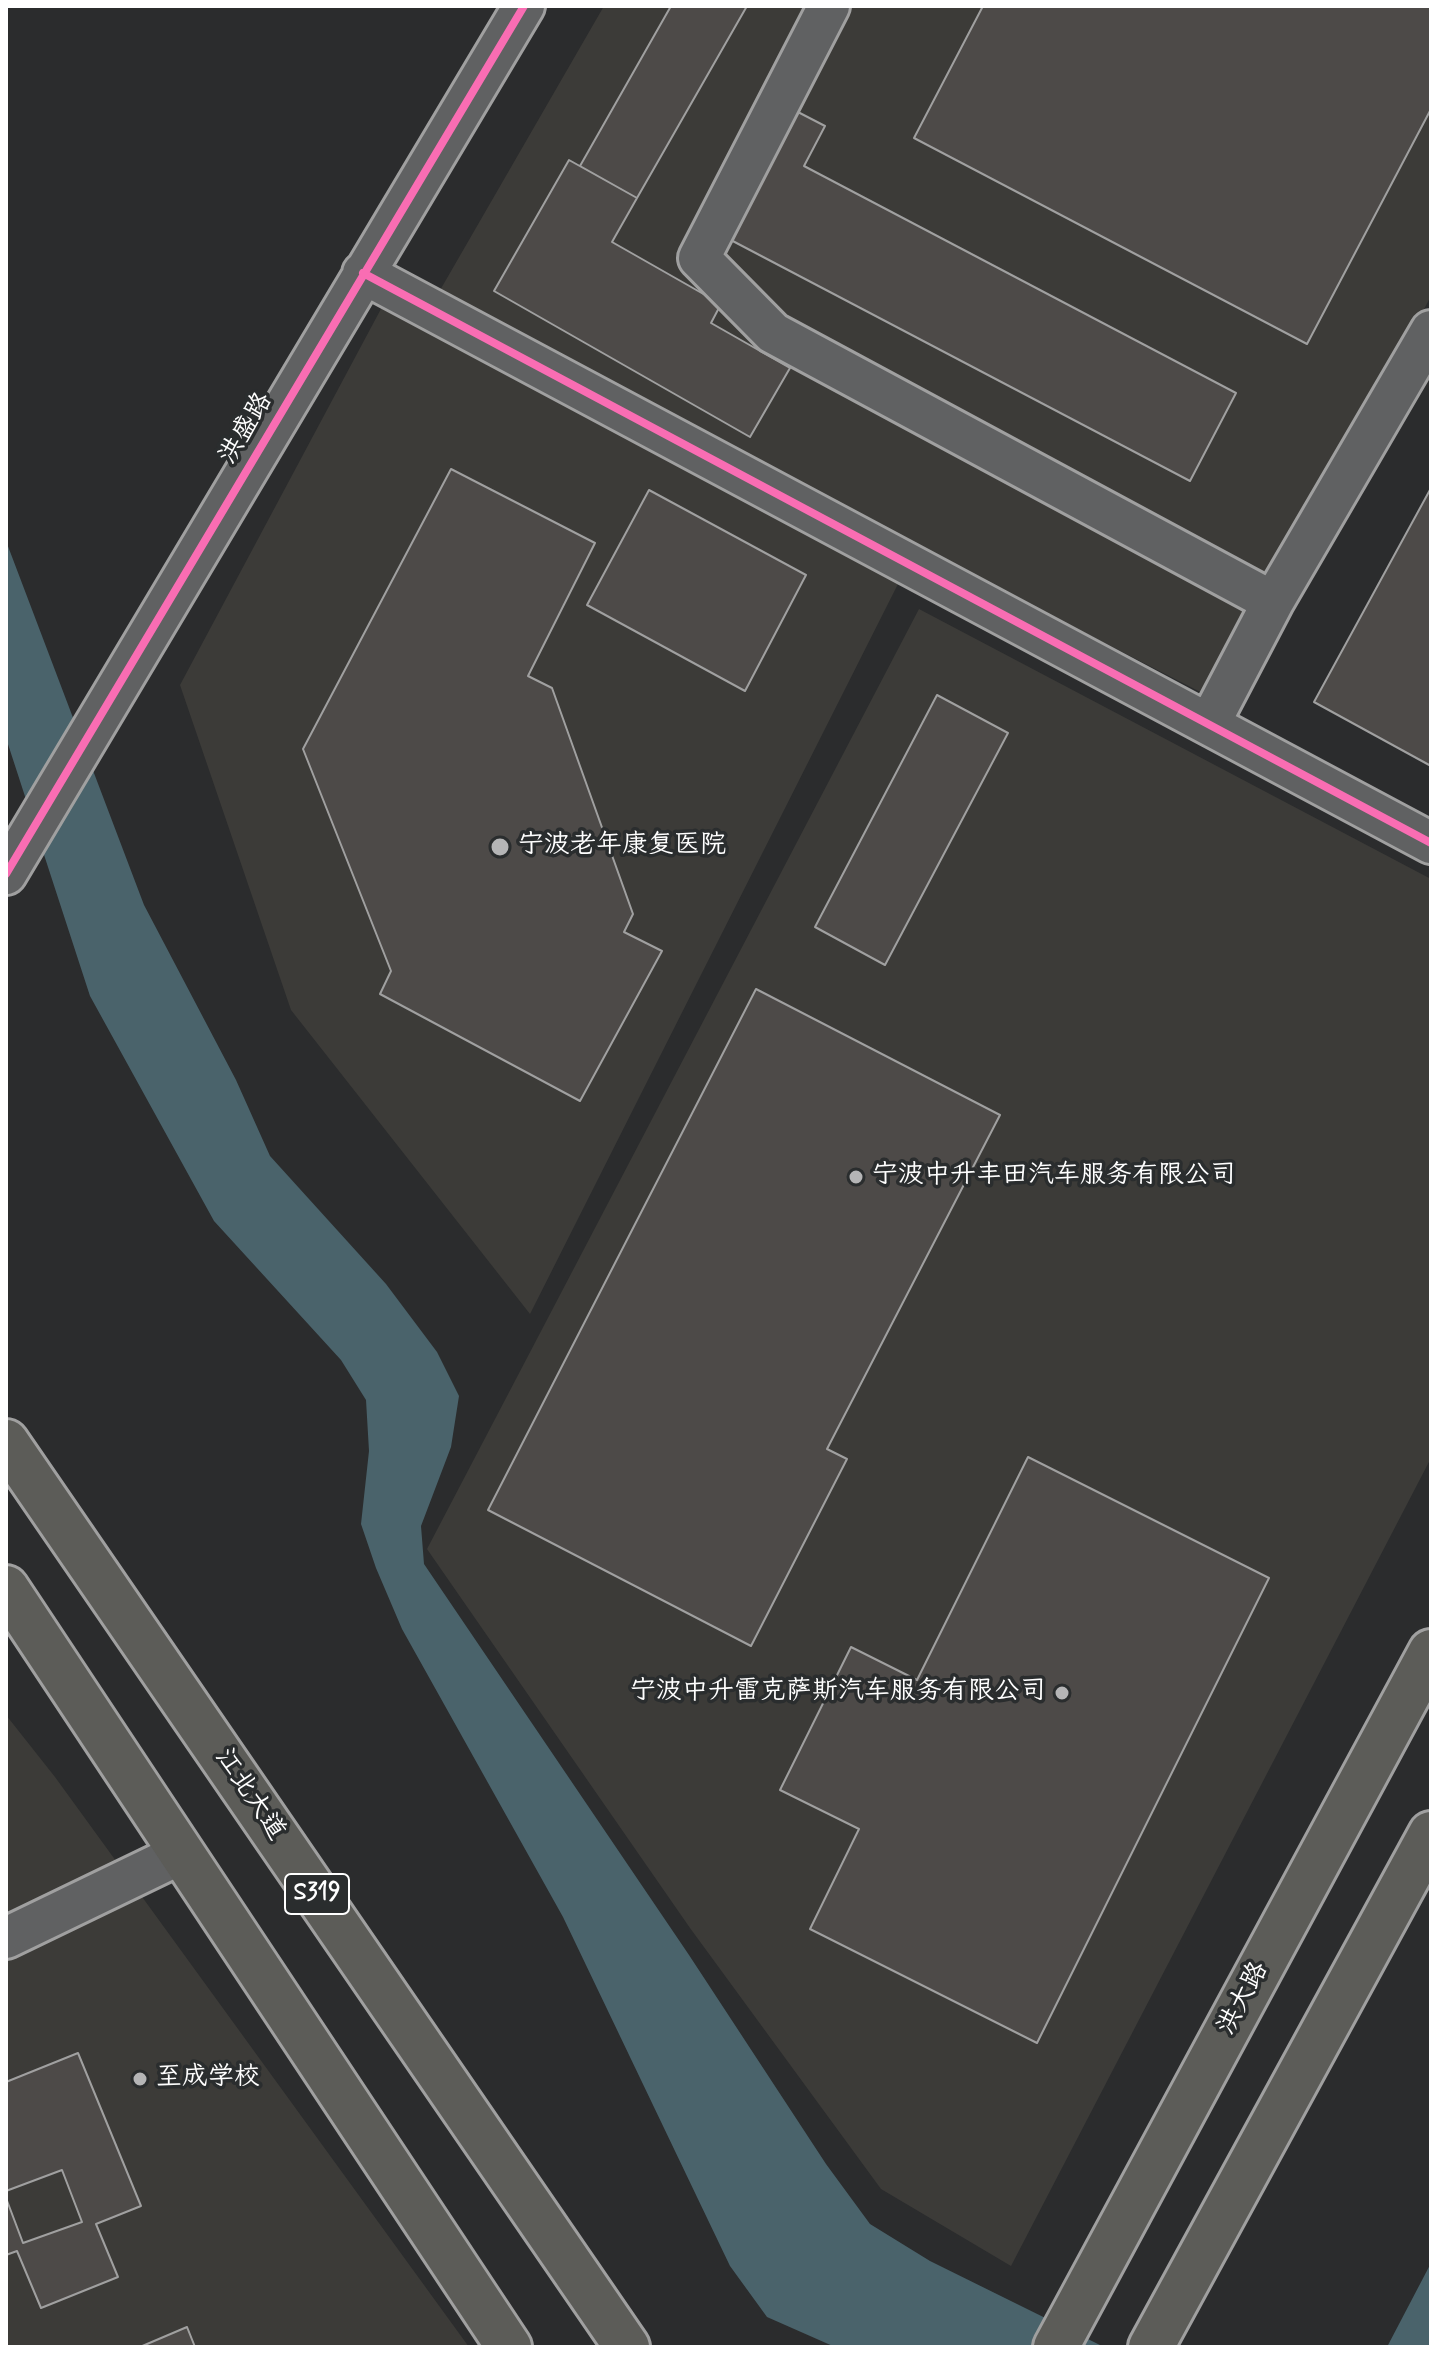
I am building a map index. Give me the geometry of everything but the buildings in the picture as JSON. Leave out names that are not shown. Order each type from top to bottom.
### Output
[{"type":"main road","name":"江北大道","points":[[6,1442],[627,2347]]},
{"type":"main road","points":[[6,1588],[509,2347]]},
{"type":"main road","name":"洪大路","points":[[1056,2347],[1431,1652]]},
{"type":"main road","points":[[1151,2347],[1431,1834]]},
{"type":"street","name":"洪盛路","points":[[7,872],[524,6]]},
{"type":"street","points":[[829,6],[699,258],[773,333],[1273,602]]},
{"type":"street","points":[[363,273],[1431,843]]},
{"type":"street","points":[[1209,724],[1273,602],[1431,331]]},
{"type":"street","points":[[6,1938],[182,1853]]},
{"type":"shaded area","points":[[604,6],[1431,6],[1431,296],[1216,700],[761,467],[439,292]]},
{"type":"shaded area","name":"宁波老年康复医院","points":[[382,307],[900,580],[530,1314],[291,1010],[180,685]]},
{"type":"shaded area","points":[[919,609],[1431,879],[1431,1458],[1011,2266],[881,2189],[690,1928],[427,1549]]},
{"type":"shaded area","name":"至成学校","points":[[6,1715],[55,1777],[469,2347],[6,2347]]},
{"type":"water","points":[[6,541],[144,905],[236,1080],[270,1156],[386,1284],[437,1352],[459,1396],[451,1447],[421,1526],[424,1564],[689,1955],[826,2164],[870,2224],[930,2261],[1104,2347],[835,2347],[767,2317],[730,2266],[563,1917],[402,1629],[376,1568],[361,1524],[369,1451],[366,1400],[341,1360],[214,1221],[90,996],[6,738]]},
{"type":"water","points":[[1431,2263],[1431,2347],[1387,2347]]},
{"type":"cycle path","points":[[6,874],[524,6]]},
{"type":"cycle path","points":[[363,273],[1431,843]]},
{"type":"place","name":"宁波老年康复医院","points":[[500,847]]},
{"type":"place","name":"宁波中升丰田汽车服务有限公司","points":[[856,1177]]},
{"type":"place","name":"宁波中升雷克萨斯汽车服务有限公司","points":[[1062,1693]]},
{"type":"place","name":"至成学校","points":[[140,2079]]}]
